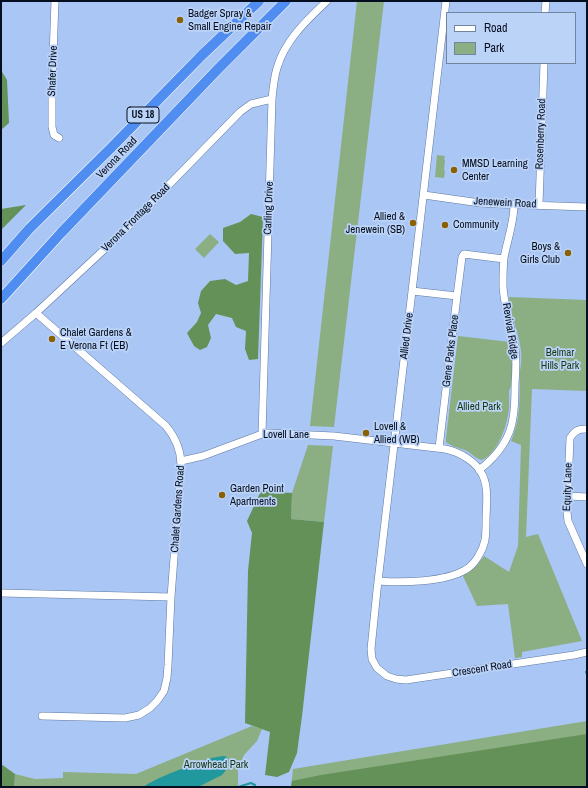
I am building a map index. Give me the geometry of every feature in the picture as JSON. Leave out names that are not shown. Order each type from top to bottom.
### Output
[{"type":"highway","name":"Verona Road","points":[[1,261],[28,229],[111,148],[202,55],[259,1]]},
{"type":"highway","name":"Verona Road","points":[[1,299],[61,233],[217,70],[286,1]]},
{"type":"highway","points":[[1,254],[28,229]]},
{"type":"street","name":"Shafer Drive","points":[[55,1],[52,127],[54,134],[59,138]]},
{"type":"street","name":"Carling Drive","points":[[262,434],[272,99],[276,70],[283,51],[298,31],[327,1]]},
{"type":"street","name":"Allied Drive","points":[[379,669],[372,659],[371,649],[446,1]]},
{"type":"street","points":[[545,12],[546,1]]},
{"type":"street","name":"Rosenberry Road","points":[[539,205],[544,64]]},
{"type":"street","name":"Verona Frontage Road","points":[[1,343],[36,313],[123,232],[245,107],[272,99]]},
{"type":"street","name":"Jenewein Road","points":[[424,195],[480,203],[587,207]]},
{"type":"street","name":"Revival Ridge","points":[[479,470],[487,464],[500,449],[510,433],[514,418],[515,349],[503,287],[504,260],[514,213],[514,205]]},
{"type":"street","name":"Gene Parks Place","points":[[439,448],[462,257],[464,254],[504,260]]},
{"type":"street","points":[[412,291],[457,296]]},
{"type":"street","name":"Chalet Gardens Road","points":[[36,313],[166,426],[178,445],[181,461],[171,597],[167,678],[164,691],[150,708],[139,715],[125,718],[42,716]]},
{"type":"street","name":"Equity Lane","points":[[587,429],[581,429],[574,432],[570,438],[567,512],[568,521],[587,564]]},
{"type":"street","name":"Lovell Lane","points":[[181,461],[203,456],[262,434],[334,436],[448,450],[464,456],[479,470]]},
{"type":"street","points":[[379,582],[405,583],[451,576],[466,570],[482,549],[485,540],[487,491],[483,477],[479,470]]},
{"type":"street","points":[[568,496],[587,497]]},
{"type":"street","points":[[1,593],[171,597]]},
{"type":"street","name":"Crescent Road","points":[[379,669],[387,676],[396,680],[406,680],[587,652]]},
{"type":"green space","points":[[357,1],[384,1],[334,427],[310,426]]},
{"type":"green space","points":[[437,155],[445,156],[444,178],[435,177]]},
{"type":"green space","points":[[210,234],[219,242],[204,258],[195,249]]},
{"type":"green space","name":"Belmar Hills Park","points":[[509,297],[587,300],[587,391],[532,389],[526,537],[538,534],[582,641],[522,652],[522,657],[515,658],[508,604],[477,606],[463,576],[478,564],[484,556],[509,572],[518,546],[521,445],[511,441],[517,423],[520,398],[521,352]]},
{"type":"green space","name":"Allied Park","points":[[458,336],[510,342],[512,375],[507,421],[497,445],[488,456],[482,460],[467,451],[446,442]]},
{"type":"green space","points":[[308,445],[333,446],[324,522],[291,519],[292,493]]},
{"type":"green space","points":[[587,721],[587,787],[291,787],[293,769]]},
{"type":"green space","name":"Arrowhead Park","points":[[252,726],[262,729],[257,741],[244,755],[238,768],[238,787],[14,787],[15,774],[35,779],[63,778],[63,772],[136,774]]},
{"type":"shaded area","points":[[1,70],[7,80],[9,123],[1,130]]},
{"type":"shaded area","points":[[26,205],[1,230],[1,209]]},
{"type":"shaded area","points":[[251,214],[263,217],[258,359],[249,360],[245,349],[246,331],[236,327],[232,318],[216,314],[208,325],[211,338],[207,347],[200,350],[194,346],[187,333],[197,322],[201,313],[198,303],[201,291],[210,281],[225,279],[236,285],[248,281],[249,253],[235,254],[223,241],[223,228],[240,222]]},
{"type":"shaded area","points":[[261,491],[292,493],[291,519],[324,522],[297,753],[289,772],[277,777],[265,775],[270,732],[245,723],[248,571],[252,533],[247,521]]},
{"type":"shaded area","points":[[587,734],[587,787],[291,787],[292,781],[321,775]]},
{"type":"shaded area","points":[[225,756],[230,761],[227,769],[222,775],[198,787],[143,787],[195,763]]},
{"type":"shaded area","points":[[1,764],[15,774],[14,787],[1,787]]},
{"type":"waterway","points":[[238,787],[251,783],[255,785]]},
{"type":"place","name":"Badger Spray & Small Engine Repair","points":[[180,20]]},
{"type":"place","name":"MMSD Learning Center","points":[[454,170]]},
{"type":"place","name":"Allied & Jenewein (SB)","points":[[413,223]]},
{"type":"place","name":"Community","points":[[445,225]]},
{"type":"place","name":"Boys & Girls Club","points":[[568,253]]},
{"type":"place","name":"Chalet Gardens & E Verona Ft (EB)","points":[[52,339]]},
{"type":"place","name":"Lovell & Allied (WB)","points":[[366,433]]},
{"type":"place","name":"Garden Point Apartments","points":[[222,495]]}]
